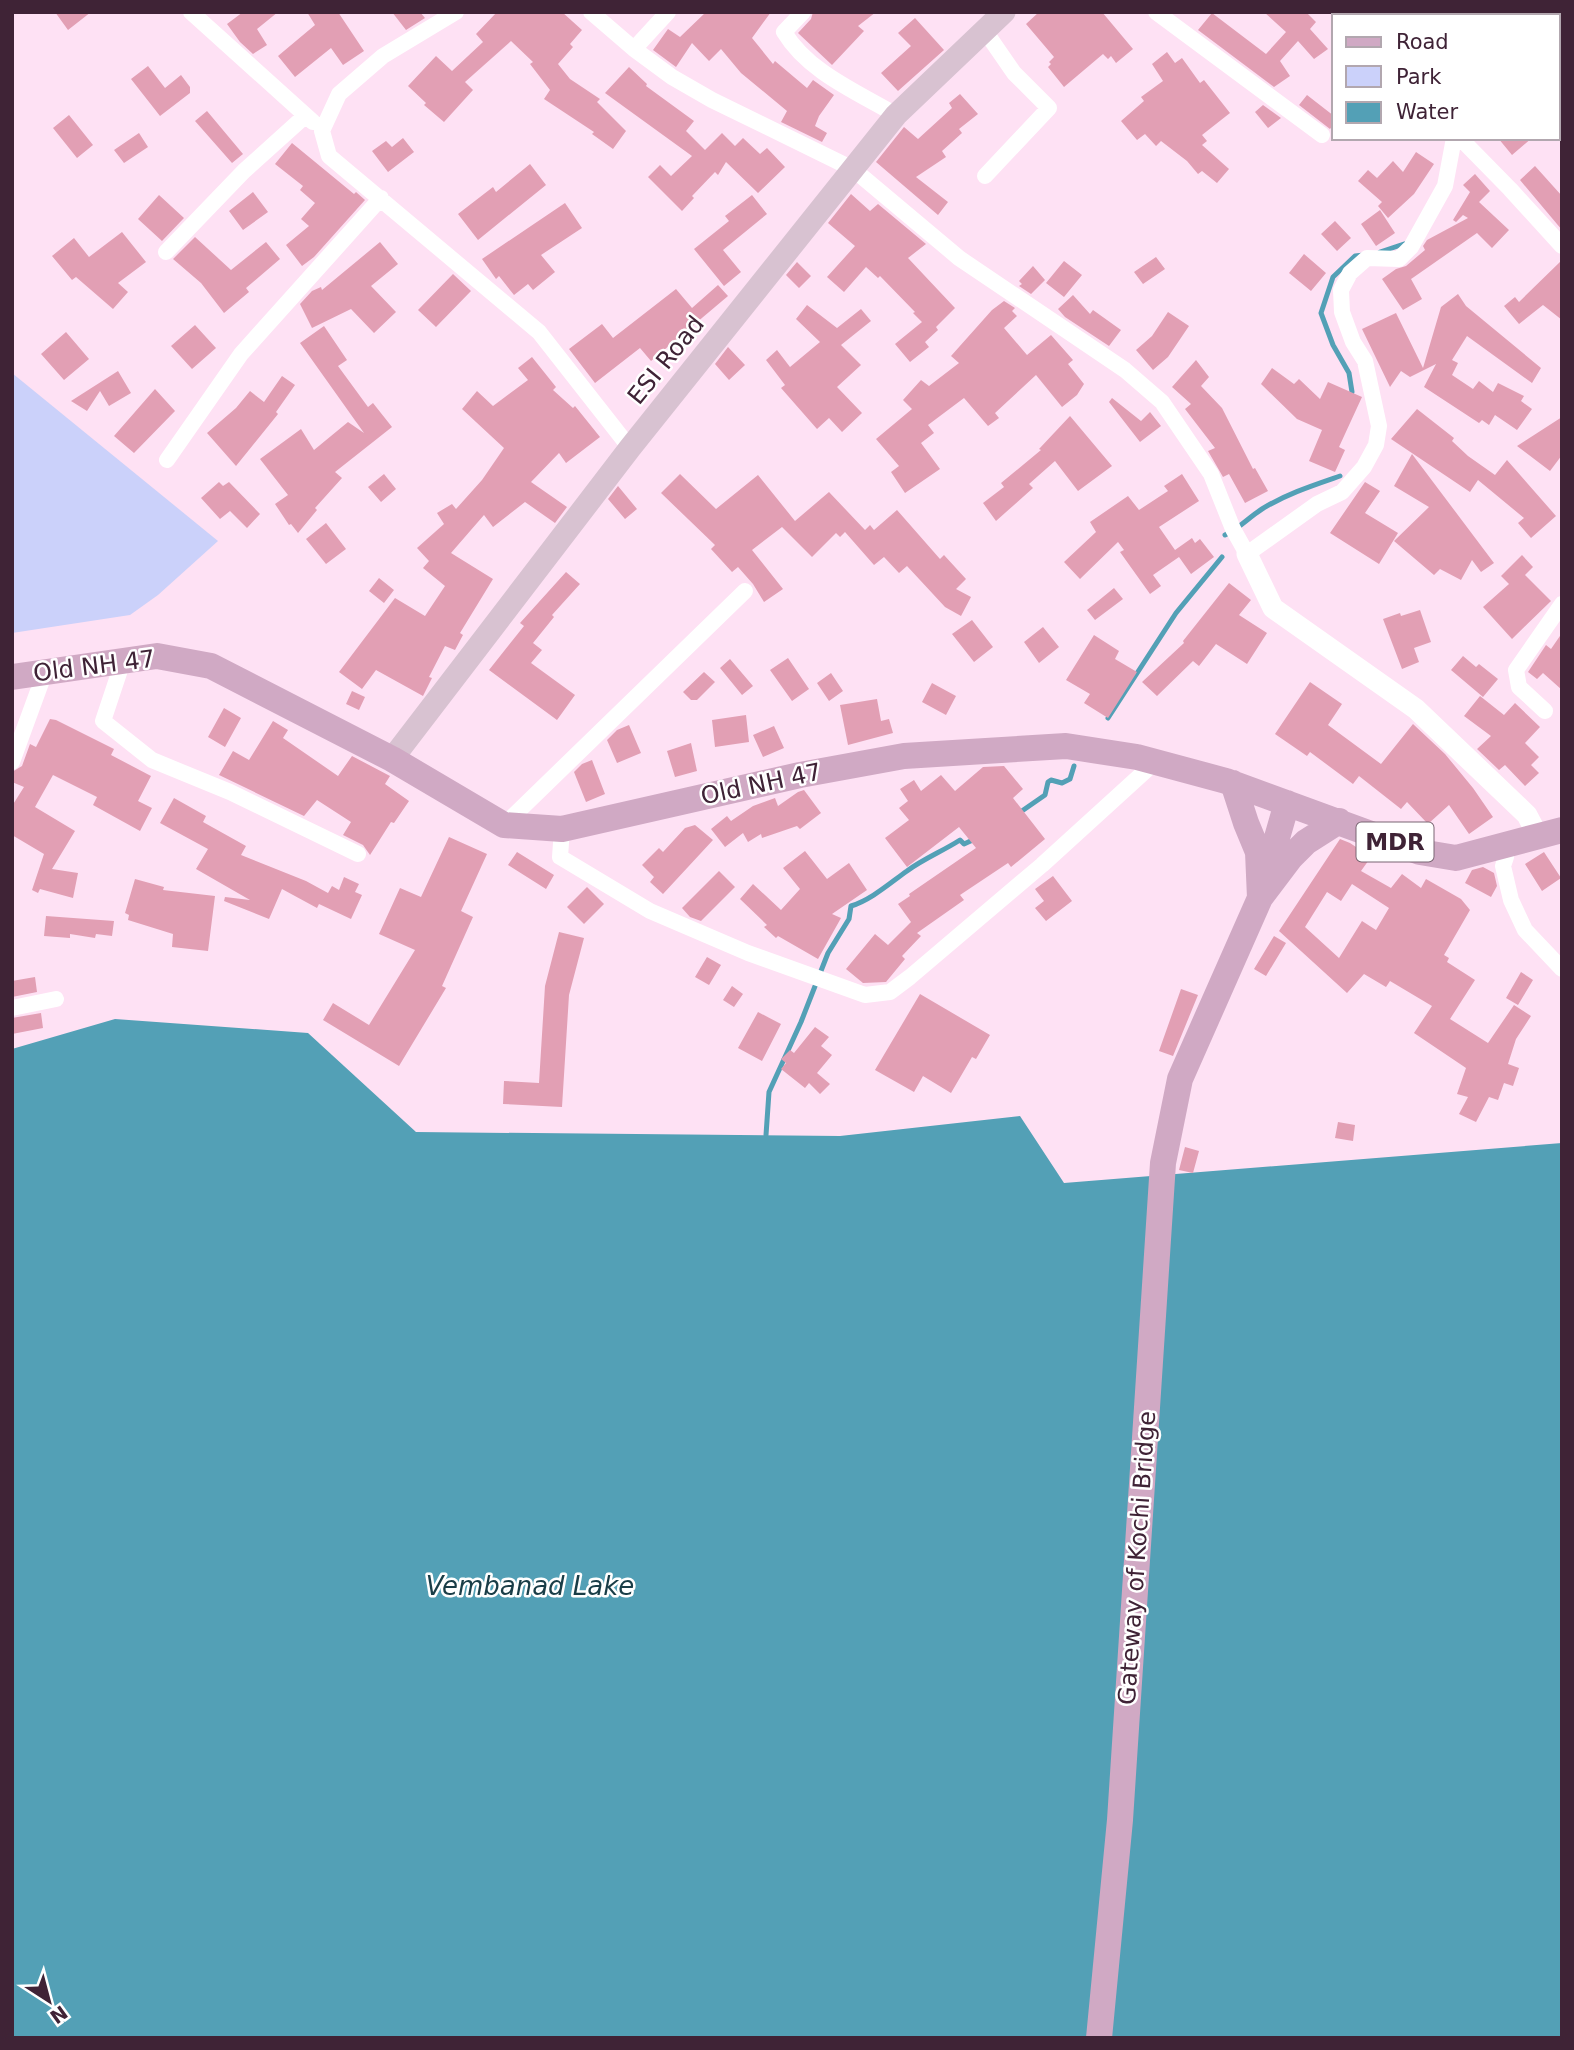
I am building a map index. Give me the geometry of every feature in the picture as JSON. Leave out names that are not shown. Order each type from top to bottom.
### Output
[{"type":"main road","name":"ESI Road","points":[[391,759],[629,448],[896,115],[1004,12]]},
{"type":"main road","name":"Old NH 47","points":[[12,677],[158,656],[211,666],[391,759],[505,825],[562,829],[800,775],[904,756],[1066,746],[1137,757],[1233,783]]},
{"type":"main road","name":"MDR","points":[[1233,783],[1420,852],[1457,858],[1550,833]]},
{"type":"main road","points":[[1233,783],[1258,852],[1260,898]]},
{"type":"main road","points":[[1260,898],[1276,834],[1287,803]]},
{"type":"main road","points":[[1260,898],[1306,842],[1339,821]]},
{"type":"main road","name":"Gateway of Kochi Bridge","points":[[1099,2038],[1120,1820],[1163,1163],[1180,1079],[1260,898]]},
{"type":"street","points":[[191,12],[322,131],[329,156],[539,332],[629,448]]},
{"type":"street","points":[[322,131],[339,93],[383,56],[456,12]]},
{"type":"street","points":[[591,12],[672,77],[712,100],[853,169],[960,258],[1125,370],[1162,402],[1210,474],[1233,529],[1273,608],[1416,709],[1527,815],[1550,833]]},
{"type":"street","points":[[634,49],[668,12]]},
{"type":"street","points":[[803,12],[784,32],[789,40],[819,70],[896,115]]},
{"type":"street","points":[[1156,12],[1322,135]]},
{"type":"street","points":[[985,31],[1014,73],[1049,108],[985,176]]},
{"type":"street","points":[[166,251],[244,170],[305,116]]},
{"type":"street","points":[[1247,554],[1317,504],[1342,492],[1364,467],[1376,445],[1379,426],[1373,392],[1366,361],[1353,342],[1342,312],[1341,290],[1350,273],[1367,258],[1399,259],[1411,247],[1445,186],[1454,140]]},
{"type":"street","points":[[1462,140],[1562,246]]},
{"type":"street","points":[[167,460],[241,354],[381,198]]},
{"type":"street","points":[[505,825],[745,591]]},
{"type":"street","points":[[1545,711],[1518,687],[1516,670],[1562,604]]},
{"type":"street","points":[[123,661],[103,721],[152,760],[230,792],[358,854]]},
{"type":"street","points":[[12,762],[45,672]]},
{"type":"street","points":[[562,829],[560,857],[650,911],[748,953],[865,995],[890,992],[910,977],[1042,865],[1154,763]]},
{"type":"street","points":[[1506,845],[1503,866],[1516,911],[1525,930],[1562,969]]},
{"type":"street","points":[[12,1008],[56,999]]},
{"type":"green space","points":[[12,373],[218,541],[158,595],[130,615],[12,633]]},
{"type":"water","name":"Vembanad Lake","points":[[115,1019],[308,1033],[416,1132],[840,1136],[1020,1116],[1064,1183],[1562,1143],[1562,2038],[12,2038],[12,1049]]},
{"type":"building","points":[[55,12],[91,12],[68,30]]},
{"type":"building","points":[[243,12],[278,12],[257,29],[267,45],[253,54],[227,24]]},
{"type":"building","points":[[307,12],[338,12],[364,51],[343,65],[331,48],[295,77],[278,56],[315,25]]},
{"type":"building","points":[[392,12],[420,12],[425,18],[406,30]]},
{"type":"building","points":[[497,12],[562,12],[582,30],[570,44],[573,47],[558,64],[570,79],[600,99],[597,102],[626,131],[613,149],[592,134],[594,132],[544,99],[550,90],[530,64],[533,62],[511,41],[465,82],[473,90],[444,122],[424,105],[426,103],[408,86],[436,56],[452,71],[483,42],[476,34]]},
{"type":"building","points":[[706,12],[771,12],[752,38],[773,64],[775,61],[807,88],[813,80],[834,95],[815,126],[827,133],[822,142],[781,122],[787,111],[741,73],[721,49],[709,61],[692,43],[676,67],[653,50],[668,29],[680,37]]},
{"type":"building","points":[[813,12],[876,12],[858,26],[864,31],[832,65],[798,33],[811,19]]},
{"type":"building","points":[[1039,12],[1102,12],[1133,49],[1116,63],[1111,56],[1108,59],[1103,54],[1064,87],[1048,67],[1054,57],[1026,24]]},
{"type":"building","points":[[1264,12],[1306,12],[1316,22],[1310,29],[1328,49],[1314,59],[1298,41],[1280,61],[1290,76],[1274,87],[1198,30],[1212,13],[1266,54],[1286,32]]},
{"type":"building","points":[[915,18],[944,50],[898,91],[881,73],[911,46],[898,33]]},
{"type":"building","points":[[1167,52],[1175,63],[1182,58],[1200,83],[1204,80],[1230,113],[1202,135],[1207,141],[1202,145],[1229,169],[1217,183],[1202,171],[1198,174],[1187,161],[1161,141],[1156,146],[1145,134],[1137,140],[1121,121],[1144,101],[1141,97],[1163,81],[1152,64]]},
{"type":"building","points":[[148,66],[165,88],[181,75],[190,87],[190,93],[160,116],[131,79]]},
{"type":"building","points":[[629,67],[646,86],[694,121],[686,131],[705,150],[722,133],[735,146],[743,138],[760,154],[767,148],[785,167],[758,193],[726,162],[718,175],[715,172],[682,211],[648,177],[660,165],[671,176],[692,156],[605,93]]},
{"type":"building","points":[[960,94],[978,114],[959,129],[962,133],[942,151],[946,157],[916,177],[948,202],[938,215],[876,162],[904,127],[918,139],[952,108],[949,103]]},
{"type":"building","points":[[1307,95],[1332,114],[1332,126],[1330,129],[1299,105]]},
{"type":"building","points":[[1263,105],[1281,118],[1268,128],[1255,112]]},
{"type":"building","points":[[207,111],[243,154],[232,163],[195,121]]},
{"type":"building","points":[[69,115],[93,145],[77,158],[53,128]]},
{"type":"building","points":[[139,133],[148,147],[124,163],[114,150]]},
{"type":"building","points":[[403,138],[414,152],[388,172],[372,151],[386,141],[392,147]]},
{"type":"building","points":[[1500,140],[1530,140],[1512,155]]},
{"type":"building","points":[[292,143],[365,200],[314,257],[302,266],[286,245],[309,226],[301,219],[315,203],[300,190],[303,186],[275,164]]},
{"type":"building","points":[[1416,152],[1434,164],[1414,194],[1388,218],[1378,206],[1382,202],[1358,181],[1368,170],[1377,178],[1393,161],[1403,172]]},
{"type":"building","points":[[530,164],[546,185],[478,240],[458,214],[493,187],[496,192]]},
{"type":"building","points":[[1535,166],[1562,196],[1562,230],[1520,180]]},
{"type":"building","points":[[1475,174],[1490,191],[1479,202],[1509,230],[1492,248],[1477,233],[1411,279],[1422,299],[1403,310],[1382,279],[1396,269],[1406,266],[1425,250],[1423,246],[1427,240],[1468,218],[1463,215],[1456,222],[1453,220],[1470,192],[1463,185]]},
{"type":"building","points":[[253,192],[268,212],[243,230],[229,211]]},
{"type":"building","points":[[851,194],[870,211],[878,204],[926,244],[908,258],[955,308],[925,342],[929,347],[910,362],[895,344],[922,322],[880,276],[878,278],[866,267],[844,292],[827,277],[855,246],[828,223]]},
{"type":"building","points":[[159,195],[184,218],[162,241],[138,219]]},
{"type":"building","points":[[752,195],[767,214],[723,250],[741,272],[724,286],[694,249],[729,221],[725,216]]},
{"type":"building","points":[[565,203],[582,228],[541,255],[555,272],[533,290],[528,284],[514,295],[499,276],[496,279],[482,259]]},
{"type":"building","points":[[1380,210],[1395,233],[1376,246],[1361,224]]},
{"type":"building","points":[[1335,221],[1351,238],[1337,251],[1321,234]]},
{"type":"building","points":[[122,232],[146,262],[118,283],[128,292],[113,309],[76,277],[72,280],[52,256],[74,238],[89,257]]},
{"type":"building","points":[[195,237],[231,270],[266,242],[280,259],[246,288],[249,292],[224,313],[201,283],[173,259]]},
{"type":"building","points":[[380,242],[398,264],[371,286],[396,312],[374,333],[351,309],[312,328],[300,304],[312,291],[321,287],[322,290]]},
{"type":"building","points":[[1304,254],[1326,273],[1311,291],[1289,273]]},
{"type":"building","points":[[1156,257],[1165,269],[1143,284],[1134,272]]},
{"type":"building","points":[[1562,260],[1562,320],[1543,305],[1519,324],[1504,306],[1515,297],[1519,302]]},
{"type":"building","points":[[1064,261],[1082,275],[1064,297],[1046,283]]},
{"type":"building","points":[[797,262],[811,276],[799,288],[786,275]]},
{"type":"building","points":[[1033,266],[1045,280],[1031,294],[1019,286],[1022,284],[1019,281]]},
{"type":"building","points":[[453,274],[471,291],[436,327],[418,310]]},
{"type":"building","points":[[718,285],[728,296],[651,361],[640,348],[595,383],[569,349],[602,324],[613,338],[676,289],[692,308]]},
{"type":"building","points":[[1458,294],[1466,306],[1541,368],[1532,383],[1467,336],[1452,360],[1458,363],[1452,375],[1473,389],[1479,381],[1493,392],[1498,383],[1524,396],[1521,401],[1532,409],[1517,430],[1495,415],[1489,425],[1482,420],[1479,423],[1424,387],[1436,364],[1410,377],[1401,371],[1390,387],[1362,329],[1396,313],[1423,368],[1441,307]]},
{"type":"building","points":[[1073,295],[1090,314],[1093,310],[1121,330],[1109,346],[1065,317],[1058,309]]},
{"type":"building","points":[[1004,301],[1015,308],[1012,311],[1017,316],[1004,328],[1027,355],[1051,335],[1073,360],[1068,364],[1084,384],[1077,395],[1062,407],[1036,375],[995,413],[999,418],[988,426],[964,398],[928,425],[934,433],[921,443],[940,469],[905,493],[891,472],[899,466],[876,439],[912,409],[903,400],[921,380],[929,386],[959,363],[951,356],[992,310]]},
{"type":"building","points":[[807,305],[837,328],[861,309],[871,321],[841,345],[861,365],[837,387],[862,413],[842,432],[829,418],[817,429],[781,388],[785,385],[766,360],[777,350],[790,367],[820,342],[796,319]]},
{"type":"building","points":[[1168,312],[1189,326],[1168,357],[1153,370],[1136,350],[1152,336]]},
{"type":"building","points":[[195,325],[216,348],[192,369],[171,346]]},
{"type":"building","points":[[324,326],[347,360],[338,366],[368,407],[373,403],[392,427],[335,472],[342,478],[315,508],[317,510],[298,533],[275,504],[288,495],[260,459],[301,429],[314,450],[348,422],[364,433],[300,343]]},
{"type":"building","points":[[66,332],[89,359],[64,380],[41,354]]},
{"type":"building","points":[[728,347],[745,365],[729,380],[715,364]]},
{"type":"building","points":[[532,357],[556,387],[553,390],[573,408],[575,406],[600,437],[566,463],[559,453],[531,482],[567,507],[555,523],[525,502],[493,527],[484,515],[451,553],[493,579],[460,633],[463,635],[455,650],[445,646],[429,677],[432,678],[423,696],[376,670],[362,689],[339,672],[395,598],[425,616],[445,586],[423,568],[429,561],[417,548],[444,524],[437,513],[452,504],[456,509],[482,480],[504,448],[462,409],[477,391],[493,406],[528,380],[518,368]]},
{"type":"building","points":[[1196,360],[1209,377],[1201,386],[1222,408],[1253,469],[1255,468],[1268,491],[1245,503],[1229,474],[1223,477],[1208,451],[1215,448],[1185,409],[1191,404],[1172,387]]},
{"type":"building","points":[[1272,368],[1294,384],[1299,379],[1320,399],[1328,382],[1362,397],[1339,447],[1345,450],[1335,472],[1309,461],[1322,430],[1297,419],[1261,384]]},
{"type":"building","points":[[118,371],[131,393],[109,406],[100,391],[87,411],[71,401]]},
{"type":"building","points":[[282,376],[295,385],[276,412],[278,414],[236,466],[207,433],[236,408],[250,391],[264,402]]},
{"type":"building","points":[[155,389],[175,411],[134,453],[114,436]]},
{"type":"building","points":[[1112,398],[1141,421],[1150,412],[1161,426],[1140,442],[1109,402]]},
{"type":"building","points":[[1417,409],[1454,438],[1452,441],[1468,456],[1495,475],[1507,460],[1556,516],[1531,538],[1518,523],[1524,518],[1478,480],[1470,492],[1391,439]]},
{"type":"building","points":[[1070,416],[1112,466],[1078,491],[1055,461],[1029,484],[1033,488],[996,521],[983,503],[1004,487],[1001,483],[1041,450],[1039,449]]},
{"type":"building","points":[[1562,417],[1562,455],[1550,471],[1517,446]]},
{"type":"building","points":[[1412,454],[1494,563],[1481,572],[1472,560],[1461,580],[1440,569],[1434,575],[1394,541],[1429,507],[1394,486]]},
{"type":"building","points":[[384,474],[396,489],[381,502],[368,487]]},
{"type":"building","points":[[680,474],[716,509],[758,475],[795,521],[829,492],[865,530],[870,525],[874,530],[897,510],[940,559],[944,555],[966,579],[956,589],[971,597],[961,616],[945,607],[907,566],[899,573],[884,557],[874,565],[845,532],[840,537],[836,533],[812,557],[782,527],[752,550],[783,589],[764,602],[738,567],[732,572],[711,549],[715,545],[661,493]]},
{"type":"building","points":[[1182,474],[1199,501],[1159,527],[1175,550],[1192,538],[1195,543],[1200,539],[1214,557],[1191,574],[1179,557],[1153,575],[1161,586],[1150,594],[1120,552],[1124,550],[1118,542],[1080,579],[1064,562],[1096,532],[1090,522],[1128,496],[1139,510],[1168,491],[1164,486]]},
{"type":"building","points":[[219,482],[223,486],[229,482],[260,514],[247,528],[230,511],[220,519],[201,498]]},
{"type":"building","points":[[1365,482],[1380,491],[1365,513],[1398,533],[1379,564],[1330,533]]},
{"type":"building","points":[[618,486],[637,509],[625,519],[608,499]]},
{"type":"building","points":[[326,523],[346,549],[326,564],[306,539]]},
{"type":"building","points":[[1522,555],[1533,567],[1525,575],[1551,601],[1512,639],[1483,607],[1509,584],[1501,576]]},
{"type":"building","points":[[566,572],[580,584],[552,615],[554,617],[533,643],[542,650],[531,663],[575,695],[557,720],[489,670],[524,626],[520,623]]},
{"type":"building","points":[[379,578],[394,590],[384,603],[369,591]]},
{"type":"building","points":[[1229,583],[1251,600],[1239,615],[1267,633],[1247,664],[1216,644],[1199,666],[1193,661],[1157,696],[1142,682],[1184,643]]},
{"type":"building","points":[[1114,588],[1123,599],[1095,620],[1087,610]]},
{"type":"building","points":[[1420,610],[1431,642],[1414,648],[1419,662],[1402,669],[1383,619]]},
{"type":"building","points":[[972,620],[993,647],[974,662],[952,634]]},
{"type":"building","points":[[1043,627],[1059,647],[1039,663],[1024,642]]},
{"type":"building","points":[[1562,633],[1562,690],[1543,673],[1537,679],[1528,672],[1546,645],[1551,649]]},
{"type":"building","points":[[1094,635],[1119,651],[1115,659],[1137,672],[1108,718],[1084,703],[1090,694],[1066,680]]},
{"type":"building","points":[[1463,656],[1476,667],[1479,664],[1498,679],[1483,697],[1451,670]]},
{"type":"building","points":[[788,658],[809,689],[792,701],[770,670]]},
{"type":"building","points":[[730,659],[753,686],[742,695],[720,668]]},
{"type":"building","points":[[704,672],[715,682],[697,700],[691,700],[683,692]]},
{"type":"building","points":[[831,673],[843,691],[829,701],[817,683]]},
{"type":"building","points":[[1310,682],[1342,704],[1328,725],[1381,764],[1413,724],[1445,754],[1493,817],[1469,834],[1449,805],[1428,824],[1407,802],[1401,809],[1359,776],[1353,784],[1310,752],[1307,756],[1275,734]]},
{"type":"building","points":[[932,683],[956,696],[946,715],[922,702]]},
{"type":"building","points":[[352,691],[365,697],[359,710],[346,704]]},
{"type":"building","points":[[1480,696],[1504,715],[1515,703],[1540,727],[1525,743],[1539,757],[1531,765],[1539,773],[1525,786],[1505,765],[1499,770],[1477,749],[1491,736],[1464,716]]},
{"type":"building","points":[[877,699],[881,721],[889,719],[893,733],[848,745],[840,705]]},
{"type":"building","points":[[224,708],[241,718],[225,747],[208,737]]},
{"type":"building","points":[[746,715],[749,742],[715,747],[712,720]]},
{"type":"building","points":[[50,719],[114,749],[111,755],[151,776],[138,801],[152,808],[140,831],[93,805],[97,797],[53,775],[35,807],[75,831],[52,869],[78,873],[73,898],[40,889],[38,893],[32,890],[44,854],[12,835],[12,806],[24,787],[12,782],[12,772],[22,766],[30,744],[36,747]]},
{"type":"building","points":[[273,721],[288,730],[283,738],[338,776],[352,756],[390,776],[385,784],[409,801],[394,823],[391,822],[370,855],[363,845],[343,835],[351,822],[317,800],[304,816],[219,775],[233,751],[249,760]]},
{"type":"building","points":[[629,725],[641,753],[617,763],[607,740],[617,730]]},
{"type":"building","points":[[774,726],[784,748],[763,757],[753,735]]},
{"type":"building","points":[[691,743],[697,771],[675,777],[667,751]]},
{"type":"building","points":[[592,760],[605,794],[586,802],[574,772],[582,764]]},
{"type":"building","points":[[1004,766],[1023,789],[1013,798],[1045,839],[1011,867],[1008,863],[960,895],[964,900],[917,933],[921,936],[902,956],[905,959],[886,982],[863,983],[846,969],[875,934],[888,945],[911,922],[898,904],[976,848],[959,827],[907,867],[885,838],[909,820],[899,808],[908,801],[900,789],[914,780],[921,791],[941,775],[955,791],[983,767]]},
{"type":"building","points":[[804,790],[821,813],[800,829],[797,826],[762,838],[761,834],[748,842],[743,833],[725,847],[711,829],[727,816],[731,821],[753,806],[775,798],[778,806]]},
{"type":"building","points":[[174,798],[206,816],[203,822],[246,846],[241,855],[306,881],[328,893],[332,886],[339,890],[344,877],[359,884],[355,892],[362,895],[351,919],[319,904],[317,908],[282,889],[269,919],[224,901],[225,897],[250,900],[196,869],[208,849],[160,823]]},
{"type":"building","points":[[695,825],[713,840],[663,894],[650,882],[654,877],[642,865],[659,848],[663,852],[685,828]]},
{"type":"building","points":[[449,837],[487,854],[461,911],[473,917],[442,986],[446,988],[399,1066],[323,1020],[333,1003],[369,1025],[415,950],[379,934],[400,888],[421,897]]},
{"type":"building","points":[[1340,839],[1371,857],[1361,871],[1391,888],[1402,874],[1421,888],[1426,879],[1461,899],[1470,910],[1444,955],[1449,958],[1447,962],[1475,980],[1450,1019],[1488,1043],[1514,1005],[1531,1016],[1516,1039],[1508,1064],[1519,1068],[1513,1086],[1504,1083],[1498,1100],[1489,1097],[1476,1122],[1459,1114],[1468,1097],[1457,1094],[1466,1068],[1414,1033],[1432,1006],[1390,981],[1386,987],[1364,974],[1347,993],[1279,931]],"holes":[[[1352,884],[1389,908],[1376,930],[1362,921],[1339,958],[1305,927],[1327,892],[1341,901]]]},
{"type":"building","points":[[805,851],[827,879],[849,863],[867,890],[832,914],[841,918],[818,959],[778,936],[776,938],[764,927],[767,925],[740,899],[753,884],[781,910],[800,889],[783,868]]},
{"type":"building","points":[[517,852],[554,875],[546,889],[508,865]]},
{"type":"building","points":[[1544,852],[1561,878],[1542,891],[1525,864]]},
{"type":"building","points":[[1483,867],[1494,873],[1497,886],[1491,897],[1465,883],[1472,870]]},
{"type":"building","points":[[719,871],[735,887],[701,921],[690,917],[682,908]]},
{"type":"building","points":[[1053,876],[1072,901],[1046,921],[1035,908],[1044,901],[1035,889]]},
{"type":"building","points":[[135,879],[164,887],[163,890],[215,896],[208,951],[172,947],[173,934],[128,920],[129,915],[125,913]]},
{"type":"building","points":[[587,887],[604,904],[584,924],[567,907]]},
{"type":"building","points":[[46,916],[114,921],[112,936],[44,936]]},
{"type":"building","points":[[559,932],[584,938],[569,995],[562,1107],[503,1104],[504,1081],[539,1083],[545,986]]},
{"type":"building","points":[[1274,936],[1286,943],[1266,976],[1254,969]]},
{"type":"building","points":[[707,957],[721,965],[709,985],[695,977]]},
{"type":"building","points":[[1521,972],[1533,980],[1518,1005],[1506,998]]},
{"type":"building","points":[[35,977],[37,992],[12,997],[12,981]]},
{"type":"building","points":[[732,986],[743,994],[734,1007],[723,1000]]},
{"type":"building","points":[[1181,989],[1198,995],[1173,1056],[1159,1051]]},
{"type":"building","points":[[920,994],[990,1035],[976,1059],[972,1057],[951,1093],[923,1076],[914,1092],[875,1070]]},
{"type":"building","points":[[758,1012],[781,1024],[762,1061],[738,1048]]},
{"type":"building","points":[[41,1013],[43,1028],[12,1034],[12,1018]]},
{"type":"building","points":[[815,1027],[829,1037],[821,1046],[832,1055],[817,1073],[830,1084],[820,1094],[809,1083],[805,1088],[781,1069],[786,1063],[781,1059],[790,1050],[794,1053]]},
{"type":"building","points":[[1338,1122],[1355,1125],[1353,1141],[1335,1138]]},
{"type":"building","points":[[1185,1147],[1199,1151],[1193,1173],[1179,1170]]},
{"type":"waterway","points":[[1380,252],[1407,243]]},
{"type":"waterway","points":[[1352,392],[1349,373],[1333,345],[1321,313],[1333,277],[1355,256],[1364,255]]},
{"type":"waterway","points":[[1225,535],[1271,504],[1340,476]]},
{"type":"waterway","points":[[1108,718],[1176,613],[1222,557]]},
{"type":"waterway","points":[[1019,813],[1045,795],[1048,782],[1051,780],[1062,783],[1070,779],[1074,766]]},
{"type":"waterway","points":[[766,1135],[769,1092],[801,1022],[828,953],[849,919],[851,906],[960,840],[964,844],[975,839]]}]
